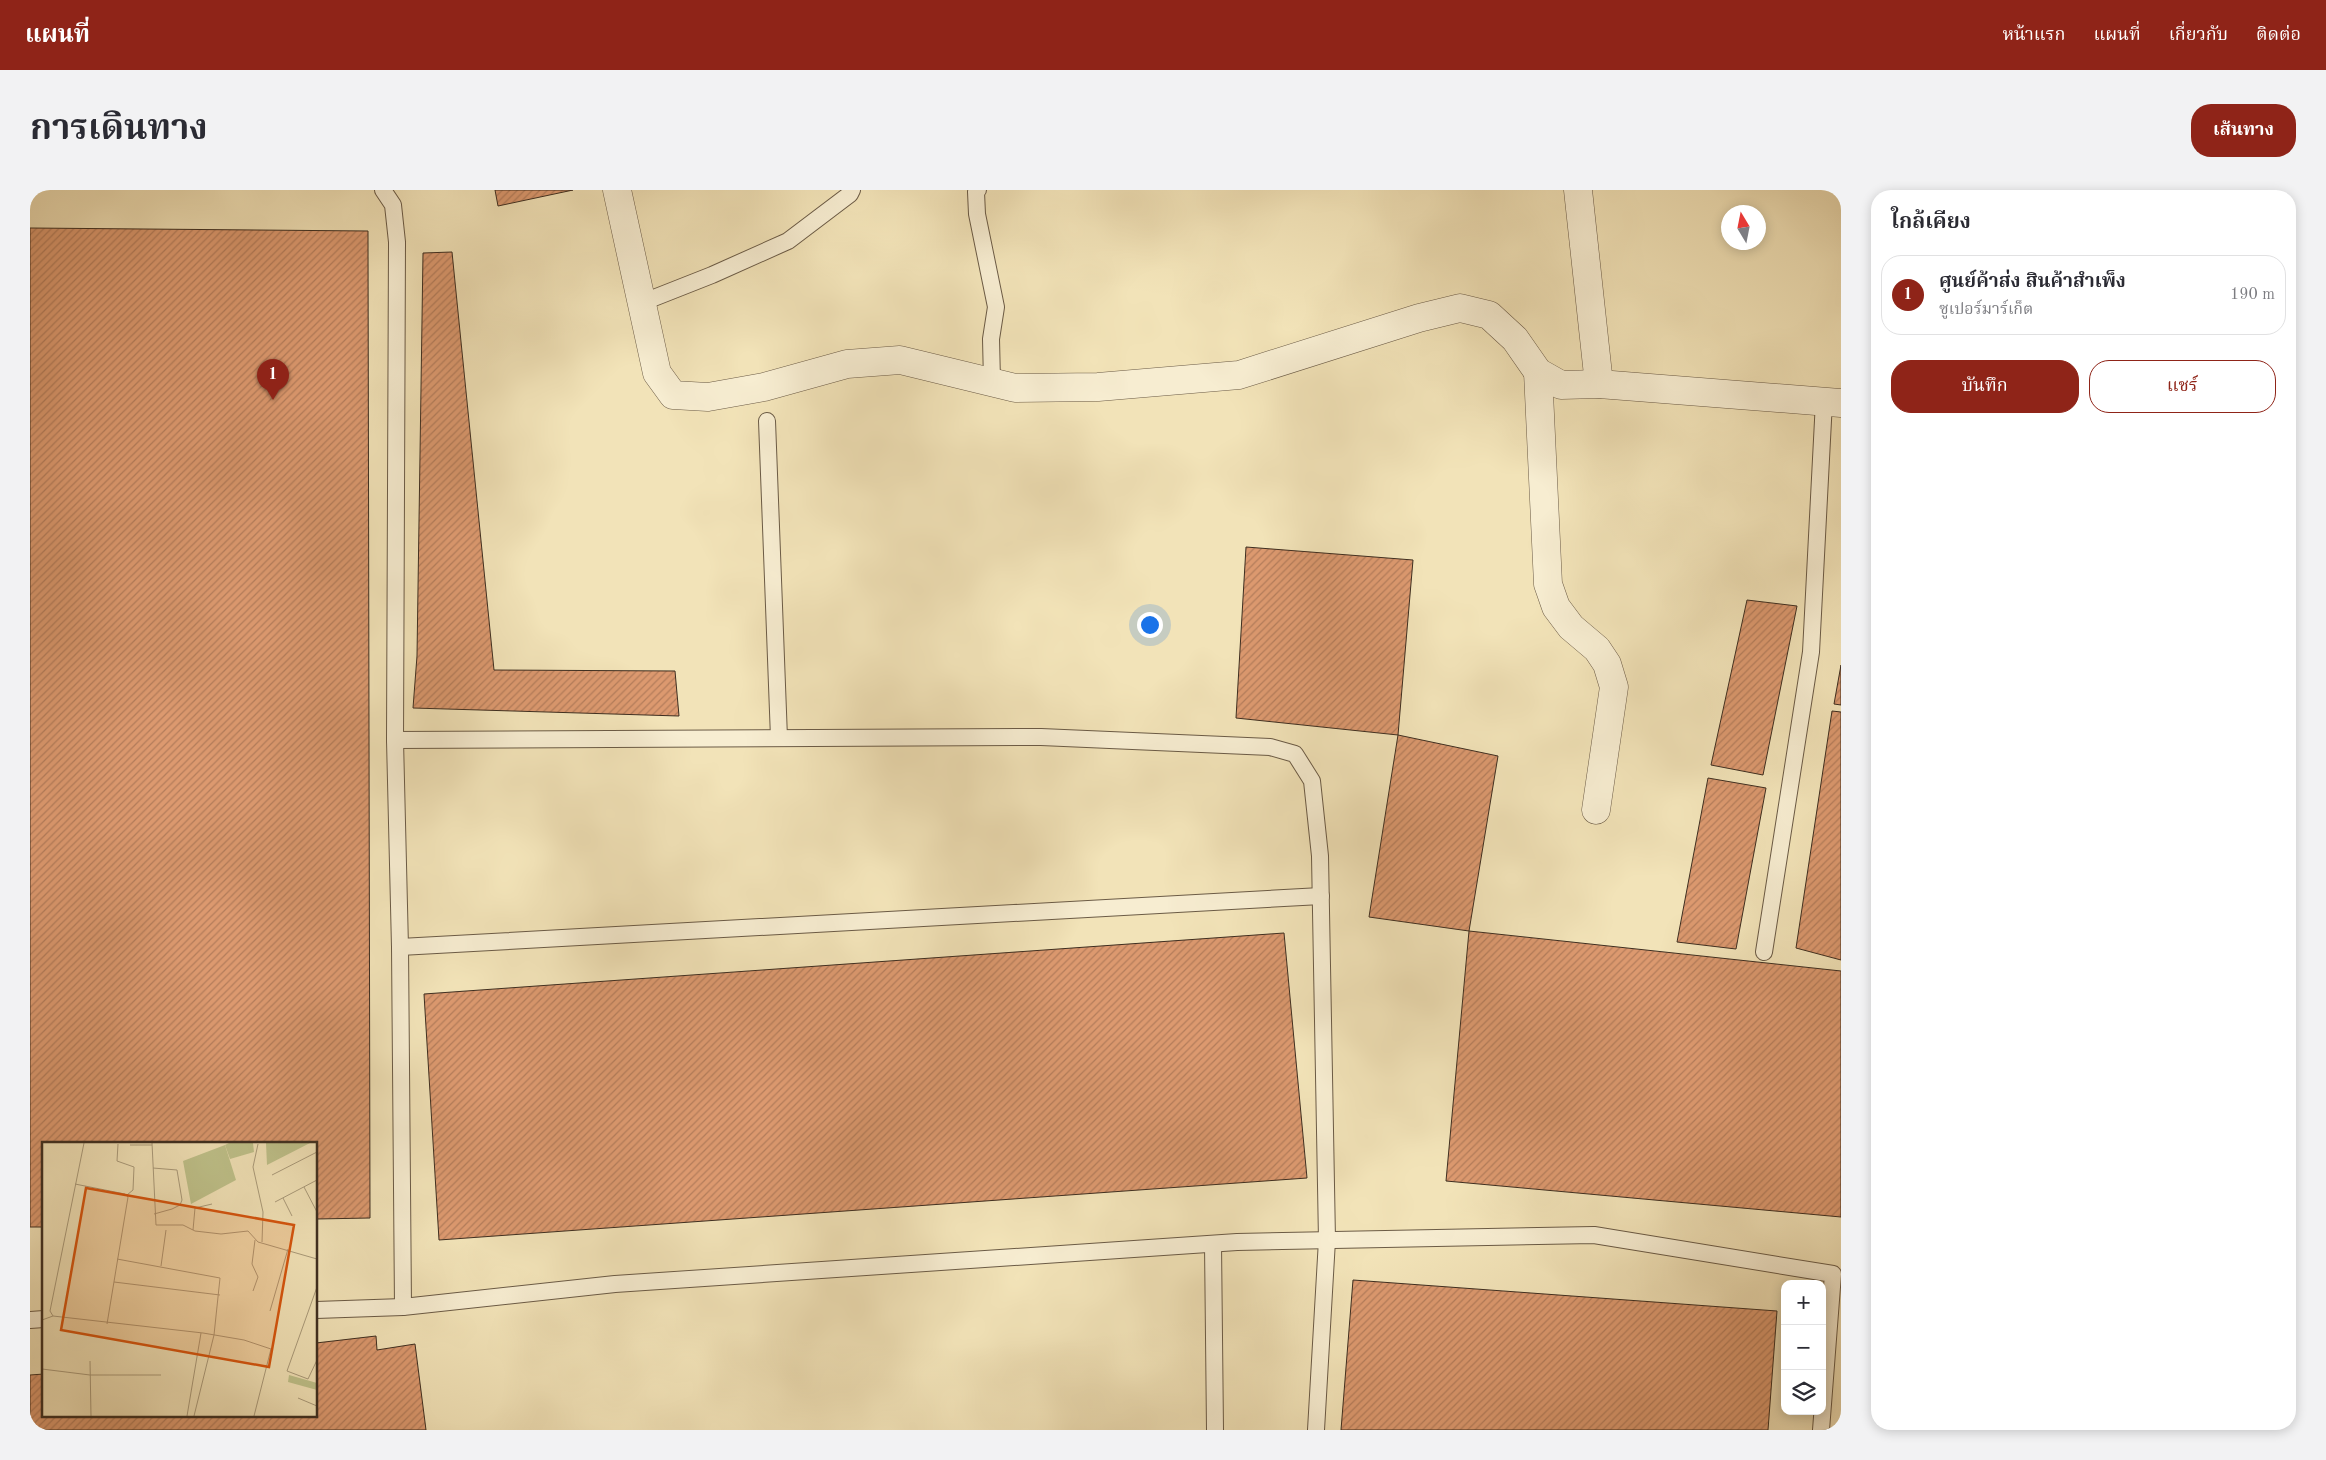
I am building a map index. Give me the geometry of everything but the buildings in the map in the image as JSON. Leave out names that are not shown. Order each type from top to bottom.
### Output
[{"type":"street","points":[[617,190],[657,373],[673,395],[708,397],[764,387],[847,364],[900,360],[1015,388],[1098,387],[1239,375],[1419,318],[1460,308],[1490,316],[1515,339],[1538,372],[1561,385],[1599,384],[1833,402]]},
{"type":"street","points":[[1578,190],[1599,384]]},
{"type":"street","points":[[1538,372],[1548,584],[1556,608],[1571,626],[1597,649],[1607,664],[1614,687],[1596,810]]},
{"type":"lane","points":[[383,190],[393,205],[397,242],[395,740],[400,947],[403,1307]]},
{"type":"lane","points":[[641,303],[712,275],[788,241],[850,194],[852,190]]},
{"type":"lane","points":[[978,190],[976,192],[977,214],[996,307],[991,339],[992,381]]},
{"type":"lane","points":[[1764,952],[1812,652],[1833,402]]},
{"type":"lane","points":[[767,421],[779,738]]},
{"type":"lane","points":[[395,740],[1041,737],[1270,747],[1295,754],[1312,781],[1320,856],[1327,1240],[1316,1430]]},
{"type":"lane","points":[[400,947],[1321,896]]},
{"type":"lane","points":[[318,1310],[403,1307],[615,1284],[1212,1244],[1594,1235],[1833,1274],[1821,1430]]},
{"type":"lane","points":[[1212,1244],[1215,1430]]},
{"type":"place","name":"ศูนย์ค้าส่ง สินค้าสำเพ็ง","points":[[273,400]]}]
